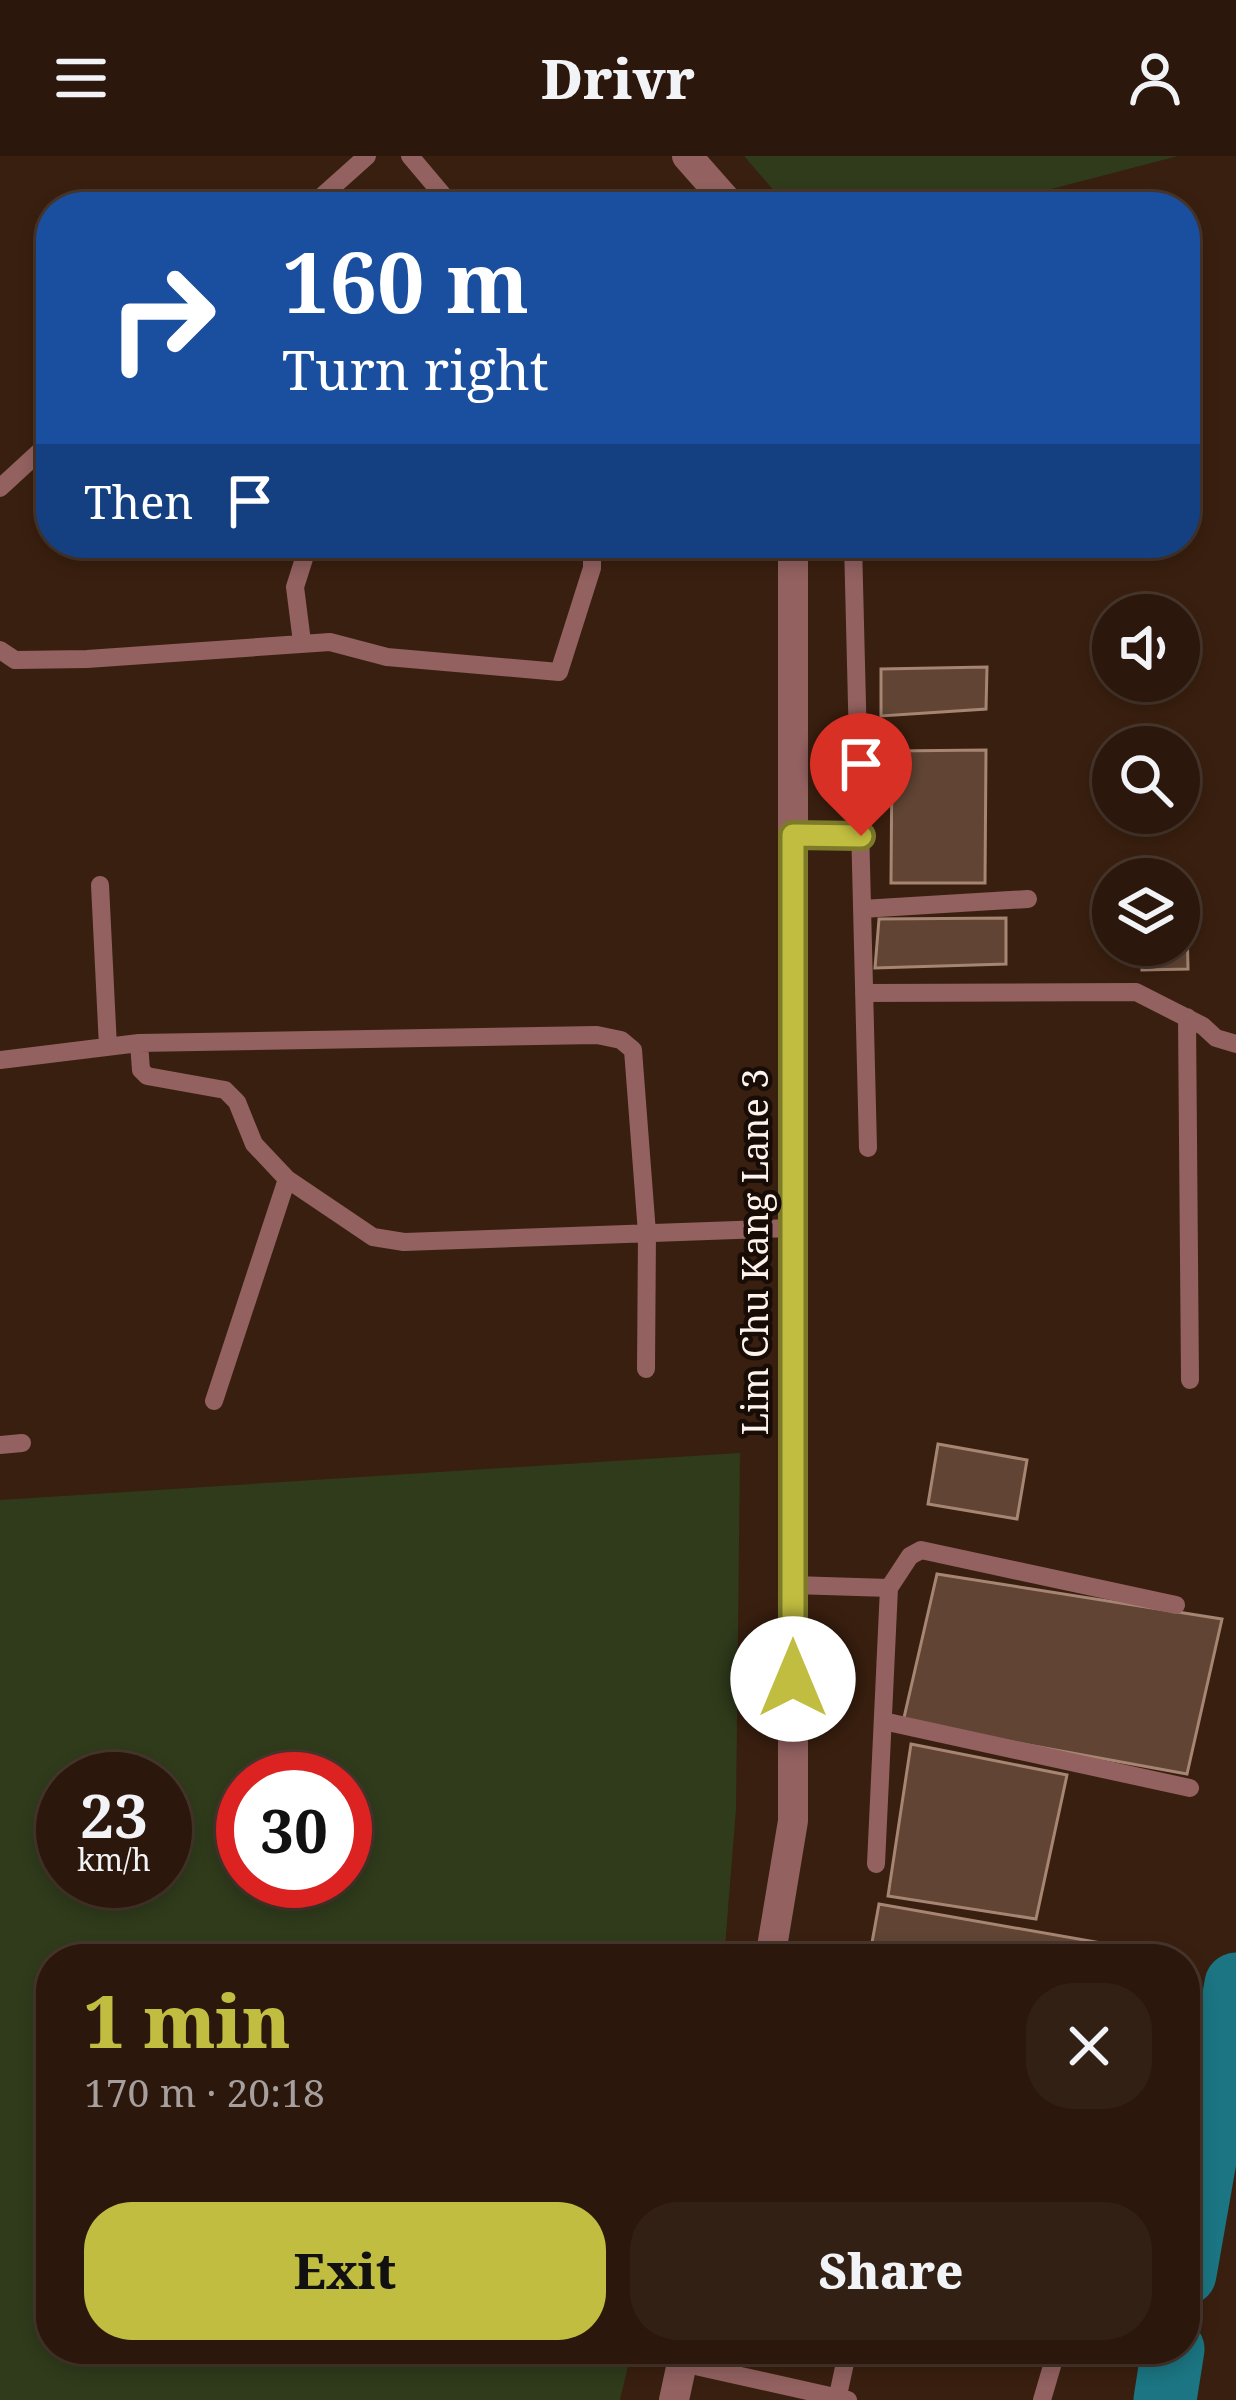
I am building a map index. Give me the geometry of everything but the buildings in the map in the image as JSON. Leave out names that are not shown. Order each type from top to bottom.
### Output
[{"type":"street","points":[[687,156],[719,192]]},
{"type":"street","name":"Lim Chu Kang Lane 3","points":[[772,1944],[793,1821],[793,558]]},
{"type":"street","points":[[674,2400],[681,2364]]},
{"type":"lane","points":[[327,192],[367,156]]},
{"type":"lane","points":[[410,156],[440,192]]},
{"type":"lane","points":[[0,488],[36,456]]},
{"type":"lane","points":[[302,642],[295,587],[304,558]]},
{"type":"lane","points":[[0,650],[15,660],[87,659],[330,642],[387,657],[559,672],[592,558]]},
{"type":"lane","points":[[853,558],[868,1148]]},
{"type":"lane","points":[[793,835],[861,836]]},
{"type":"lane","points":[[100,885],[108,1046]]},
{"type":"lane","points":[[862,909],[1028,899]]},
{"type":"lane","points":[[864,993],[1136,992],[1187,1017],[1216,1038],[1236,1044]]},
{"type":"lane","points":[[1187,1017],[1190,1380]]},
{"type":"lane","points":[[0,1060],[139,1043],[597,1036],[621,1040],[633,1050],[647,1233],[646,1369]]},
{"type":"lane","points":[[139,1043],[141,1070],[147,1076],[225,1090],[237,1102],[254,1144],[286,1179],[373,1237],[404,1242],[794,1228]]},
{"type":"lane","points":[[214,1401],[286,1179]]},
{"type":"lane","points":[[0,1445],[22,1444]]},
{"type":"lane","points":[[877,1864],[889,1588],[910,1556],[921,1550],[1176,1605]]},
{"type":"lane","points":[[794,1585],[889,1588]]},
{"type":"lane","points":[[883,1721],[1190,1788]]},
{"type":"lane","points":[[712,2364],[841,2399],[846,2364]]},
{"type":"lane","points":[[1042,2400],[1053,2364]]},
{"type":"green space","points":[[744,156],[1178,156],[1040,192],[775,192]]},
{"type":"green space","points":[[740,1453],[736,1809],[725,1944],[36,1944],[36,2364],[628,2364],[620,2400],[0,2400],[0,1500]]},
{"type":"waterway","points":[[1200,2189],[1236,1984]]},
{"type":"waterway","points":[[1165,2400],[1171,2364]]},
{"type":"route","points":[[793,1679],[793,835],[861,836]]}]
